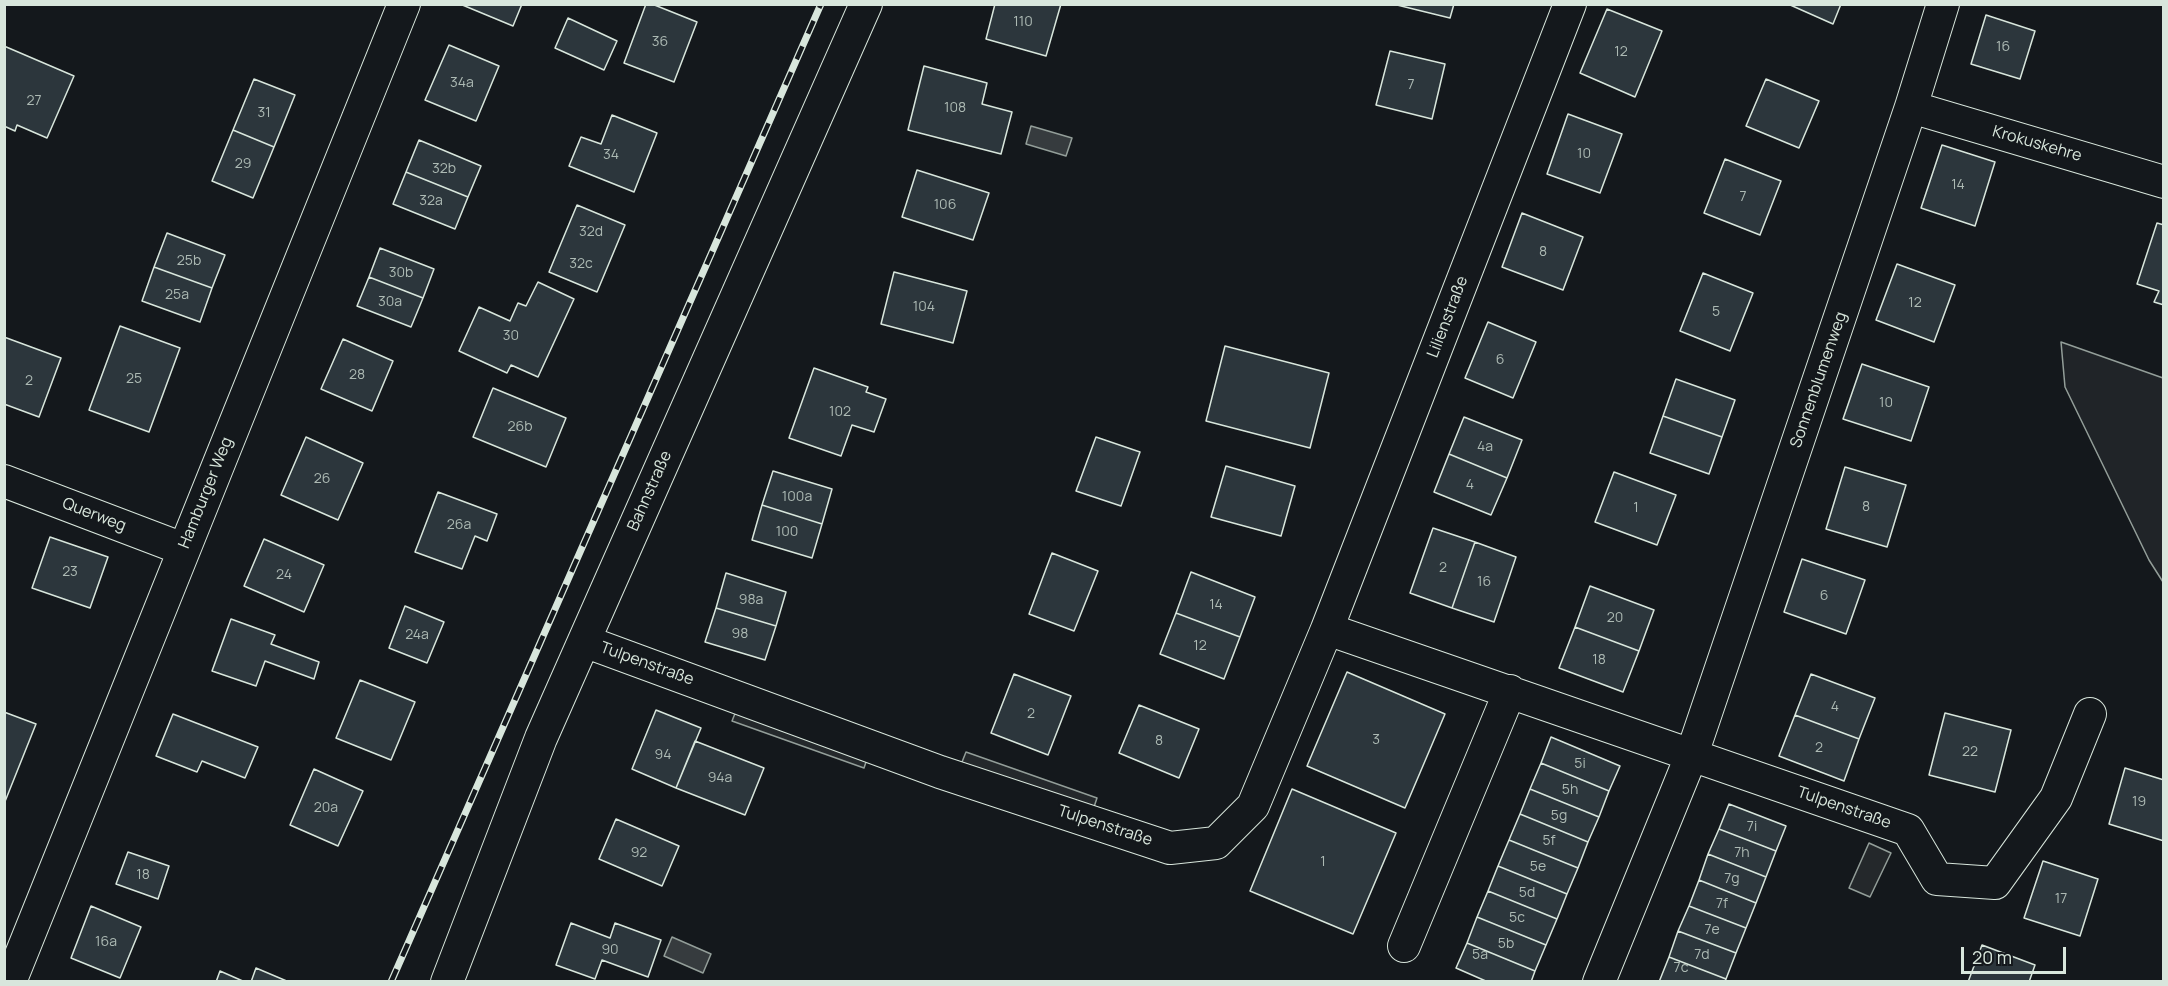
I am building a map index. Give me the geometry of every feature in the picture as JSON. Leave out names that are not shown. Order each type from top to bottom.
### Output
[{"type":"street","name":"Hamburger Weg","points":[[10,981],[404,4]]},
{"type":"street","name":"Bahnstraße","points":[[447,981],[541,738],[866,4]]},
{"type":"street","name":"Lilienstraße","points":[[1327,629],[1570,4]]},
{"type":"street","name":"Sonnenblumenweg","points":[[1692,754],[1911,107],[1943,4]]},
{"type":"street","name":"Krokuskehre","points":[[1911,107],[2163,182]]},
{"type":"street","name":"Querweg","points":[[4,481],[183,549]]},
{"type":"street","name":"Tulpenstraße","points":[[584,640],[940,772],[1170,848],[1216,843],[1253,806],[1327,629],[1908,830],[1937,879],[1995,883],[2056,798],[2090,714]]},
{"type":"street","points":[[1404,946],[1510,691]]},
{"type":"street","points":[[1599,981],[1692,754]]},
{"type":"shaded area","points":[[1031,126],[1072,138],[1066,156],[1026,144]]},
{"type":"shaded area","points":[[2061,342],[2163,378],[2163,582],[2149,560],[2065,387]]},
{"type":"shaded area","points":[[738,706],[869,753],[864,768],[732,721]]},
{"type":"shaded area","points":[[966,752],[1097,798],[1092,813],[960,767]]},
{"type":"shaded area","points":[[1869,843],[1891,853],[1870,897],[1849,888]]},
{"type":"shaded area","points":[[672,937],[711,954],[703,973],[664,956]]},
{"type":"building","points":[[460,4],[522,4],[513,26]]},
{"type":"building","points":[[646,4],[652,4],[697,22],[674,82],[624,63]]},
{"type":"building","points":[[995,4],[1061,4],[1046,56],[986,39]]},
{"type":"building","points":[[1393,4],[1454,4],[1450,18]]},
{"type":"building","points":[[1788,4],[1841,4],[1833,24]]},
{"type":"building","points":[[1607,9],[1662,31],[1635,97],[1580,73]]},
{"type":"building","points":[[1986,15],[2035,31],[2020,79],[1971,64]]},
{"type":"building","points":[[568,18],[617,41],[604,70],[555,48]]},
{"type":"building","points":[[449,45],[499,66],[476,121],[425,100]]},
{"type":"building","points":[[4,46],[74,76],[47,138],[17,125],[15,131],[4,126]]},
{"type":"building","points":[[1390,51],[1445,64],[1432,119],[1376,105]]},
{"type":"building","points":[[924,66],[987,83],[982,104],[1012,112],[1001,154],[908,130]]},
{"type":"building","points":[[254,79],[295,95],[274,147],[233,130]]},
{"type":"building","points":[[1766,79],[1819,101],[1799,148],[1746,126]]},
{"type":"building","points":[[1568,114],[1622,134],[1600,193],[1547,174]]},
{"type":"building","points":[[612,115],[657,133],[634,192],[569,166],[581,137],[601,144]]},
{"type":"building","points":[[233,130],[274,147],[253,198],[212,181]]},
{"type":"building","points":[[419,140],[481,166],[468,197],[406,172]]},
{"type":"building","points":[[1942,145],[1995,162],[1975,226],[1921,208]]},
{"type":"building","points":[[1725,159],[1781,181],[1760,235],[1704,213]]},
{"type":"building","points":[[917,170],[989,193],[973,240],[902,217]]},
{"type":"building","points":[[406,172],[468,197],[455,229],[393,204]]},
{"type":"building","points":[[577,205],[625,225],[597,292],[549,272]]},
{"type":"building","points":[[1522,213],[1583,237],[1563,290],[1502,267]]},
{"type":"building","points":[[2157,223],[2164,225],[2164,305],[2154,302],[2159,291],[2137,284]]},
{"type":"building","points":[[167,233],[225,255],[212,288],[154,267]]},
{"type":"building","points":[[380,248],[434,269],[423,298],[369,277]]},
{"type":"building","points":[[1897,264],[1955,285],[1934,342],[1876,320]]},
{"type":"building","points":[[154,267],[212,288],[200,322],[142,301]]},
{"type":"building","points":[[894,272],[967,291],[953,343],[881,324]]},
{"type":"building","points":[[1703,273],[1753,293],[1730,351],[1680,331]]},
{"type":"building","points":[[369,277],[423,298],[411,327],[357,306]]},
{"type":"building","points":[[538,282],[574,299],[538,377],[511,365],[507,373],[459,351],[479,307],[510,321],[518,303],[526,306]]},
{"type":"building","points":[[1488,322],[1536,342],[1513,398],[1465,378]]},
{"type":"building","points":[[120,326],[180,348],[149,432],[89,410]]},
{"type":"building","points":[[4,337],[61,358],[39,417],[4,404]]},
{"type":"building","points":[[343,339],[393,361],[372,411],[321,389]]},
{"type":"building","points":[[1225,346],[1329,373],[1310,448],[1206,421]]},
{"type":"building","points":[[1862,364],[1929,387],[1911,441],[1843,419]]},
{"type":"building","points":[[814,368],[868,387],[866,392],[886,399],[874,432],[852,425],[841,456],[789,438]]},
{"type":"building","points":[[1676,379],[1735,400],[1722,437],[1663,416]]},
{"type":"building","points":[[493,388],[566,418],[546,467],[473,437]]},
{"type":"building","points":[[1663,416],[1722,437],[1709,474],[1650,453]]},
{"type":"building","points":[[1464,417],[1522,440],[1507,478],[1449,454]]},
{"type":"building","points":[[306,437],[363,463],[338,520],[281,495]]},
{"type":"building","points":[[1096,437],[1140,452],[1121,506],[1076,491]]},
{"type":"building","points":[[1449,454],[1507,478],[1491,515],[1434,492]]},
{"type":"building","points":[[1226,466],[1295,486],[1281,536],[1211,517]]},
{"type":"building","points":[[1845,467],[1906,485],[1887,547],[1826,529]]},
{"type":"building","points":[[773,471],[832,489],[822,524],[762,505]]},
{"type":"building","points":[[1614,472],[1676,495],[1657,545],[1595,522]]},
{"type":"building","points":[[438,492],[497,514],[487,541],[475,536],[462,569],[415,552]]},
{"type":"building","points":[[762,505],[822,524],[812,558],[752,540]]},
{"type":"building","points":[[1433,528],[1475,542],[1452,608],[1410,593]]},
{"type":"building","points":[[50,537],[108,557],[90,608],[32,588]]},
{"type":"building","points":[[264,539],[324,565],[304,612],[244,586]]},
{"type":"building","points":[[1475,542],[1516,557],[1494,622],[1452,608]]},
{"type":"building","points":[[1052,553],[1098,571],[1074,631],[1029,614]]},
{"type":"building","points":[[1802,559],[1865,580],[1846,634],[1784,612]]},
{"type":"building","points":[[1191,572],[1255,597],[1240,637],[1176,613]]},
{"type":"building","points":[[726,573],[786,592],[776,626],[716,608]]},
{"type":"building","points":[[1590,586],[1654,610],[1639,651],[1575,627]]},
{"type":"building","points":[[405,606],[444,622],[427,663],[389,648]]},
{"type":"building","points":[[716,608],[776,626],[765,660],[705,642]]},
{"type":"building","points":[[1176,613],[1240,637],[1224,679],[1160,654]]},
{"type":"building","points":[[231,619],[275,635],[271,644],[319,662],[314,679],[265,661],[256,686],[212,671]]},
{"type":"building","points":[[1575,627],[1639,651],[1623,692],[1559,668]]},
{"type":"building","points":[[1347,672],[1445,714],[1405,808],[1307,766]]},
{"type":"building","points":[[1014,674],[1071,696],[1048,755],[991,733]]},
{"type":"building","points":[[1811,674],[1875,698],[1859,739],[1795,715]]},
{"type":"building","points":[[360,680],[415,702],[391,760],[336,738]]},
{"type":"building","points":[[1139,705],[1199,729],[1179,778],[1119,753]]},
{"type":"building","points":[[656,710],[701,728],[676,788],[632,769]]},
{"type":"building","points":[[4,712],[36,724],[4,804]]},
{"type":"building","points":[[1945,713],[2011,730],[1995,792],[1929,775]]},
{"type":"building","points":[[173,714],[258,747],[245,778],[202,761],[197,772],[156,756]]},
{"type":"building","points":[[1795,715],[1859,739],[1844,781],[1779,756]]},
{"type":"building","points":[[1551,737],[1620,766],[1609,791],[1541,763]]},
{"type":"building","points":[[695,741],[764,768],[745,815],[676,788]]},
{"type":"building","points":[[1541,763],[1609,791],[1599,817],[1530,789]]},
{"type":"building","points":[[2125,768],[2164,780],[2164,841],[2109,824]]},
{"type":"building","points":[[314,769],[363,791],[338,846],[290,825]]},
{"type":"building","points":[[1292,789],[1396,833],[1353,934],[1250,891]]},
{"type":"building","points":[[1530,789],[1599,817],[1588,842],[1520,814]]},
{"type":"building","points":[[1729,804],[1786,826],[1776,851],[1719,829]]},
{"type":"building","points":[[1520,814],[1588,842],[1578,868],[1509,840]]},
{"type":"building","points":[[616,819],[679,846],[662,886],[599,859]]},
{"type":"building","points":[[1719,829],[1776,851],[1766,877],[1708,854]]},
{"type":"building","points":[[1509,840],[1578,868],[1567,894],[1498,866]]},
{"type":"building","points":[[128,852],[169,866],[158,899],[116,884]]},
{"type":"building","points":[[1708,854],[1766,877],[1756,903],[1699,880]]},
{"type":"building","points":[[2043,861],[2098,879],[2080,936],[2024,918]]},
{"type":"building","points":[[1498,866],[1567,894],[1557,919],[1488,891]]},
{"type":"building","points":[[1699,880],[1756,903],[1746,928],[1689,906]]},
{"type":"building","points":[[1488,891],[1557,919],[1546,945],[1477,917]]},
{"type":"building","points":[[91,906],[141,927],[120,978],[71,958]]},
{"type":"building","points":[[1689,906],[1746,928],[1736,953],[1678,931]]},
{"type":"building","points":[[1477,917],[1546,945],[1535,971],[1467,943]]},
{"type":"building","points":[[571,923],[610,938],[615,923],[661,940],[648,977],[602,960],[595,979],[556,965]]},
{"type":"building","points":[[1678,931],[1736,953],[1726,979],[1669,957]]},
{"type":"building","points":[[1467,943],[1535,971],[1531,982],[1488,982],[1456,968]]},
{"type":"building","points":[[1982,945],[2035,965],[2029,982],[1968,982]]},
{"type":"building","points":[[1669,957],[1726,979],[1725,982],[1659,982]]},
{"type":"building","points":[[256,968],[289,982],[251,982]]},
{"type":"building","points":[[220,971],[245,982],[216,982]]},
{"type":"railway","points":[[391,982],[821,4]]}]
